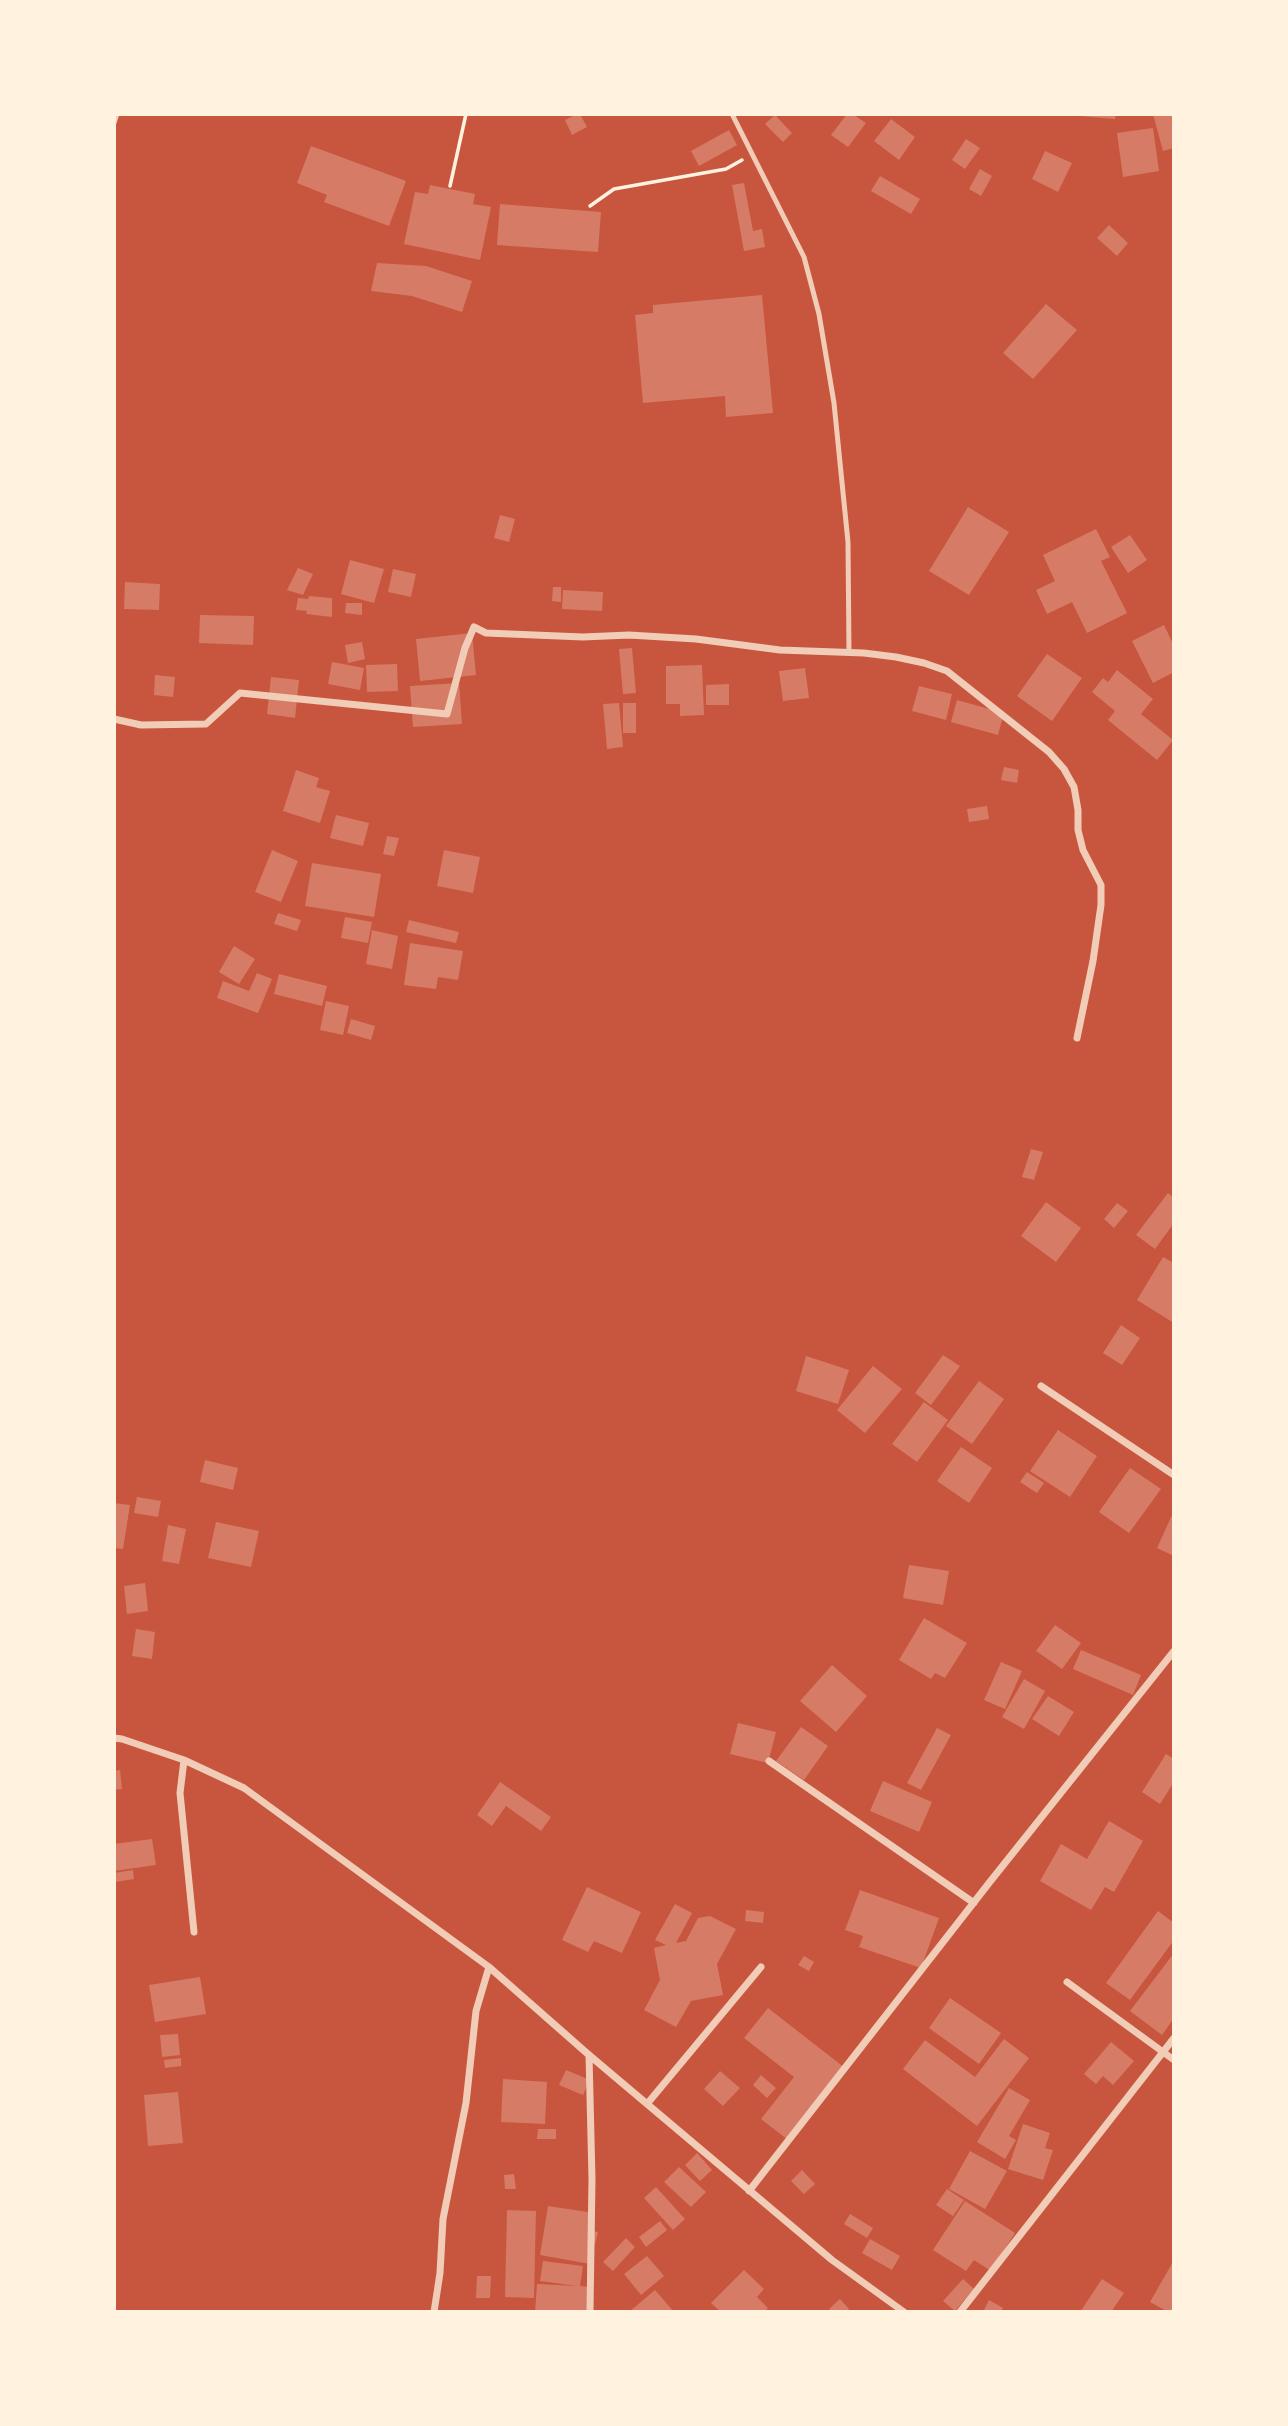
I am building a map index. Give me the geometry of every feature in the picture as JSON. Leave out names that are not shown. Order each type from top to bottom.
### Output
[{"type":"street","points":[[114,719],[141,724],[206,724],[240,693],[447,714],[464,648],[474,627],[486,633],[662,637],[780,650],[897,657],[947,671],[1049,752],[1064,769],[1074,787],[1079,810],[1078,830],[1083,850],[1101,885],[1093,961],[1077,1038]]},
{"type":"street","points":[[1041,1386],[1174,1475]]},
{"type":"street","points":[[749,2191],[1174,1651]]},
{"type":"street","points":[[114,1738],[184,1760],[244,1788],[489,1966],[749,2191],[832,2260],[904,2312]]},
{"type":"street","points":[[184,1760],[180,1793],[194,1932]]},
{"type":"street","points":[[769,1761],[974,1903]]},
{"type":"street","points":[[434,2312],[440,2273],[443,2218],[466,2103],[476,2011],[489,1966]]},
{"type":"street","points":[[647,2104],[761,1968]]},
{"type":"street","points":[[1067,1982],[1174,2060]]},
{"type":"street","points":[[960,2312],[1174,2038]]},
{"type":"street","points":[[589,2055],[592,2179],[590,2312]]},
{"type":"lane","points":[[114,123],[117,114]]},
{"type":"lane","points":[[732,114],[804,257],[819,314],[834,402],[848,542],[849,653]]},
{"type":"path","points":[[450,187],[466,114]]},
{"type":"path","points":[[590,206],[614,189],[726,169],[753,154]]},
{"type":"building","points":[[580,114],[587,127],[572,135],[565,120]]},
{"type":"building","points":[[847,114],[852,114],[866,123],[848,147],[831,135]]},
{"type":"building","points":[[1079,114],[1116,114],[1115,119]]},
{"type":"building","points":[[1153,114],[1174,114],[1174,148],[1163,151]]},
{"type":"building","points":[[775,115],[792,133],[783,142],[765,124]]},
{"type":"building","points":[[891,119],[915,137],[899,160],[874,141]]},
{"type":"building","points":[[1153,128],[1159,171],[1123,177],[1117,133]]},
{"type":"building","points":[[729,130],[737,145],[699,166],[691,151]]},
{"type":"building","points":[[966,139],[980,148],[965,169],[952,160]]},
{"type":"building","points":[[311,146],[406,181],[389,226],[324,202],[327,195],[297,183]]},
{"type":"building","points":[[1045,151],[1072,163],[1058,192],[1032,179]]},
{"type":"building","points":[[980,169],[992,176],[981,196],[969,189]]},
{"type":"building","points":[[880,176],[920,199],[911,214],[871,191]]},
{"type":"building","points":[[744,183],[753,231],[762,229],[765,247],[744,251],[732,185]]},
{"type":"building","points":[[430,185],[475,194],[473,204],[491,207],[480,260],[404,244],[415,192],[428,194]]},
{"type":"building","points":[[500,204],[601,212],[598,252],[497,245]]},
{"type":"building","points":[[1109,225],[1128,243],[1117,256],[1097,238]]},
{"type":"building","points":[[377,263],[426,266],[472,281],[462,312],[412,296],[371,291]]},
{"type":"building","points":[[762,295],[773,413],[726,417],[725,396],[643,403],[635,315],[653,313],[653,305]]},
{"type":"building","points":[[1046,304],[1077,330],[1033,379],[1003,353]]},
{"type":"building","points":[[968,507],[1009,532],[969,595],[929,571]]},
{"type":"building","points":[[500,515],[515,519],[509,542],[494,538]]},
{"type":"building","points":[[1096,529],[1110,557],[1101,561],[1127,613],[1087,633],[1072,602],[1047,614],[1036,590],[1055,581],[1043,555]]},
{"type":"building","points":[[1130,535],[1147,560],[1128,573],[1111,547]]},
{"type":"building","points":[[350,560],[384,569],[374,603],[341,594]]},
{"type":"building","points":[[298,568],[313,574],[303,595],[287,590]]},
{"type":"building","points":[[393,569],[416,574],[411,597],[388,592]]},
{"type":"building","points":[[125,582],[160,584],[159,610],[124,609]]},
{"type":"building","points":[[553,587],[561,587],[561,602],[552,601]]},
{"type":"building","points":[[563,590],[603,592],[602,611],[562,609]]},
{"type":"building","points":[[309,596],[332,598],[332,617],[296,610],[298,598],[308,599]]},
{"type":"building","points":[[346,603],[362,603],[362,615],[345,613]]},
{"type":"building","points":[[200,615],[254,616],[253,645],[199,643]]},
{"type":"building","points":[[1164,625],[1174,646],[1174,672],[1153,683],[1132,641]]},
{"type":"building","points":[[472,633],[476,675],[420,681],[416,639]]},
{"type":"building","points":[[362,642],[365,659],[348,663],[345,645]]},
{"type":"building","points":[[632,648],[636,693],[623,694],[619,649]]},
{"type":"building","points":[[1047,654],[1082,678],[1052,721],[1017,696]]},
{"type":"building","points":[[332,662],[364,668],[360,690],[328,684]]},
{"type":"building","points":[[397,664],[398,691],[367,692],[366,665]]},
{"type":"building","points":[[702,665],[704,715],[680,716],[680,704],[666,704],[666,666]]},
{"type":"building","points":[[805,668],[809,698],[783,701],[779,671]]},
{"type":"building","points":[[1117,670],[1153,699],[1141,714],[1173,740],[1157,760],[1108,720],[1115,711],[1092,692],[1103,678],[1108,682]]},
{"type":"building","points":[[155,675],[175,677],[173,697],[154,695]]},
{"type":"building","points":[[271,677],[299,680],[295,718],[267,714]]},
{"type":"building","points":[[459,683],[462,724],[413,727],[410,686]]},
{"type":"building","points":[[729,684],[729,705],[706,705],[706,685]]},
{"type":"building","points":[[919,686],[952,694],[946,720],[912,711]]},
{"type":"building","points":[[957,700],[1004,713],[998,735],[951,722]]},
{"type":"building","points":[[619,703],[623,747],[607,749],[603,704]]},
{"type":"building","points":[[623,703],[636,703],[636,733],[623,733]]},
{"type":"building","points":[[1004,767],[1019,770],[1017,783],[1001,780]]},
{"type":"building","points":[[296,770],[319,778],[316,787],[330,791],[320,823],[283,811]]},
{"type":"building","points":[[987,806],[989,819],[969,822],[967,809]]},
{"type":"building","points":[[336,815],[369,823],[363,846],[330,838]]},
{"type":"building","points":[[387,836],[399,838],[394,856],[383,854]]},
{"type":"building","points":[[272,850],[298,861],[281,902],[255,892]]},
{"type":"building","points":[[444,850],[480,857],[473,893],[437,886]]},
{"type":"building","points":[[312,863],[381,874],[374,917],[305,906]]},
{"type":"building","points":[[278,913],[301,920],[297,931],[274,924]]},
{"type":"building","points":[[345,917],[372,922],[368,943],[341,938]]},
{"type":"building","points":[[409,920],[459,932],[456,943],[406,932]]},
{"type":"building","points":[[372,930],[398,936],[392,969],[366,964]]},
{"type":"building","points":[[410,943],[463,951],[458,980],[438,977],[436,989],[404,985]]},
{"type":"building","points":[[234,946],[255,959],[239,984],[219,972]]},
{"type":"building","points":[[257,973],[272,979],[258,1013],[217,998],[223,981],[249,991]]},
{"type":"building","points":[[279,974],[327,986],[322,1006],[274,994]]},
{"type":"building","points":[[326,1001],[349,1006],[343,1035],[320,1030]]},
{"type":"building","points":[[351,1019],[375,1026],[371,1040],[347,1033]]},
{"type":"building","points":[[1031,1149],[1043,1152],[1034,1180],[1022,1177]]},
{"type":"building","points":[[1168,1193],[1174,1198],[1174,1223],[1155,1249],[1136,1235]]},
{"type":"building","points":[[1046,1202],[1081,1228],[1056,1262],[1021,1236]]},
{"type":"building","points":[[1117,1203],[1128,1211],[1114,1228],[1104,1219]]},
{"type":"building","points":[[1163,1257],[1174,1263],[1174,1323],[1137,1300]]},
{"type":"building","points":[[1121,1325],[1140,1338],[1122,1365],[1103,1353]]},
{"type":"building","points":[[943,1355],[960,1366],[931,1405],[915,1393]]},
{"type":"building","points":[[806,1356],[849,1370],[838,1404],[796,1391]]},
{"type":"building","points":[[873,1366],[902,1389],[865,1433],[837,1410]]},
{"type":"building","points":[[979,1381],[1004,1399],[972,1444],[946,1426]]},
{"type":"building","points":[[924,1402],[948,1420],[917,1462],[892,1444]]},
{"type":"building","points":[[1058,1430],[1097,1456],[1070,1497],[1030,1471]]},
{"type":"building","points":[[961,1447],[992,1468],[969,1503],[937,1481]]},
{"type":"building","points":[[205,1460],[238,1468],[233,1490],[200,1482]]},
{"type":"building","points":[[1130,1468],[1161,1489],[1129,1533],[1099,1512]]},
{"type":"building","points":[[1027,1472],[1044,1483],[1037,1493],[1020,1482]]},
{"type":"building","points":[[137,1497],[161,1501],[158,1517],[134,1513]]},
{"type":"building","points":[[114,1503],[130,1505],[123,1549],[114,1548]]},
{"type":"building","points":[[1172,1515],[1174,1516],[1174,1556],[1157,1548]]},
{"type":"building","points":[[216,1522],[259,1531],[251,1567],[208,1558]]},
{"type":"building","points":[[168,1525],[186,1529],[179,1564],[162,1561]]},
{"type":"building","points":[[909,1565],[949,1571],[943,1605],[903,1598]]},
{"type":"building","points":[[145,1583],[148,1611],[127,1614],[124,1586]]},
{"type":"building","points":[[924,1618],[967,1643],[945,1678],[935,1673],[931,1679],[899,1660]]},
{"type":"building","points":[[1055,1625],[1081,1643],[1062,1669],[1036,1651]]},
{"type":"building","points":[[136,1629],[155,1632],[152,1659],[132,1656]]},
{"type":"building","points":[[1081,1650],[1141,1675],[1133,1695],[1073,1669]]},
{"type":"building","points":[[1001,1662],[1022,1671],[1005,1709],[984,1700]]},
{"type":"building","points":[[832,1665],[867,1696],[836,1732],[800,1701]]},
{"type":"building","points":[[1024,1679],[1045,1691],[1024,1729],[1002,1717]]},
{"type":"building","points":[[1048,1696],[1074,1712],[1059,1736],[1032,1719]]},
{"type":"building","points":[[738,1723],[776,1732],[768,1763],[730,1754]]},
{"type":"building","points":[[801,1727],[828,1746],[804,1780],[776,1761]]},
{"type":"building","points":[[937,1728],[951,1735],[921,1790],[907,1783]]},
{"type":"building","points":[[1166,1754],[1174,1759],[1174,1782],[1160,1804],[1142,1792]]},
{"type":"building","points":[[120,1770],[122,1789],[114,1790],[114,1771]]},
{"type":"building","points":[[883,1781],[932,1802],[919,1832],[870,1811]]},
{"type":"building","points":[[500,1782],[551,1817],[541,1831],[506,1806],[492,1826],[477,1815]]},
{"type":"building","points":[[1109,1821],[1143,1841],[1114,1892],[1105,1887],[1091,1910],[1040,1881],[1061,1844],[1087,1859]]},
{"type":"building","points":[[152,1839],[156,1865],[114,1871],[114,1844]]},
{"type":"building","points":[[133,1870],[134,1879],[115,1882],[114,1873]]},
{"type":"building","points":[[587,1887],[641,1912],[622,1953],[594,1941],[588,1952],[562,1940]]},
{"type":"building","points":[[860,1890],[939,1918],[921,1968],[859,1947],[863,1936],[845,1930]]},
{"type":"building","points":[[675,1904],[692,1913],[676,1943],[686,1941],[698,1918],[710,1916],[736,1929],[717,1964],[723,1995],[691,2001],[676,2027],[644,2010],[660,1980],[654,1948],[666,1945],[655,1940]]},
{"type":"building","points":[[746,1910],[764,1912],[763,1923],[745,1921]]},
{"type":"building","points":[[1158,1911],[1174,1923],[1174,1940],[1130,2000],[1106,1983]]},
{"type":"building","points":[[1174,1953],[1174,2018],[1162,2035],[1130,2011]]},
{"type":"building","points":[[804,1956],[814,1962],[809,1971],[798,1965]]},
{"type":"building","points":[[200,1977],[206,2014],[155,2022],[149,1985]]},
{"type":"building","points":[[950,1998],[1001,2033],[979,2064],[929,2028]]},
{"type":"building","points":[[768,2008],[845,2068],[788,2140],[761,2119],[794,2077],[744,2038]]},
{"type":"building","points":[[178,2034],[180,2055],[162,2057],[160,2035]]},
{"type":"building","points":[[1004,2039],[1029,2058],[977,2126],[903,2069],[925,2040],[975,2077]]},
{"type":"building","points":[[1111,2042],[1134,2061],[1113,2085],[1103,2076],[1096,2084],[1084,2074]]},
{"type":"building","points":[[181,2058],[181,2066],[165,2068],[164,2060]]},
{"type":"building","points":[[566,2070],[590,2080],[583,2095],[559,2085]]},
{"type":"building","points":[[720,2071],[740,2088],[723,2106],[704,2089]]},
{"type":"building","points":[[761,2075],[776,2088],[767,2098],[753,2085]]},
{"type":"building","points":[[503,2079],[547,2082],[545,2124],[501,2122]]},
{"type":"building","points":[[1009,2088],[1030,2100],[1009,2136],[1016,2140],[1005,2159],[977,2142]]},
{"type":"building","points":[[178,2092],[183,2143],[148,2146],[144,2095]]},
{"type":"building","points":[[1023,2124],[1050,2133],[1045,2148],[1053,2150],[1043,2180],[1008,2169]]},
{"type":"building","points":[[538,2129],[556,2129],[556,2139],[537,2139]]},
{"type":"building","points":[[970,2151],[1007,2171],[985,2209],[949,2189]]},
{"type":"building","points":[[697,2153],[712,2170],[700,2181],[685,2165]]},
{"type":"building","points":[[679,2167],[706,2192],[691,2207],[664,2182]]},
{"type":"building","points":[[802,2170],[815,2184],[804,2194],[791,2181]]},
{"type":"building","points":[[514,2174],[516,2189],[505,2189],[504,2175]]},
{"type":"building","points":[[656,2187],[685,2219],[673,2230],[644,2198]]},
{"type":"building","points":[[947,2189],[964,2200],[953,2216],[936,2205]]},
{"type":"building","points":[[965,2201],[1015,2233],[991,2271],[974,2260],[966,2271],[933,2250]]},
{"type":"building","points":[[548,2206],[594,2213],[592,2231],[598,2232],[590,2264],[540,2255]]},
{"type":"building","points":[[507,2210],[536,2211],[534,2298],[505,2297]]},
{"type":"building","points":[[850,2214],[873,2228],[867,2238],[844,2224]]},
{"type":"building","points":[[660,2221],[667,2230],[646,2247],[639,2237]]},
{"type":"building","points":[[626,2238],[635,2247],[613,2271],[603,2262]]},
{"type":"building","points":[[870,2239],[900,2256],[892,2270],[862,2253]]},
{"type":"building","points":[[647,2256],[664,2276],[641,2295],[624,2274]]},
{"type":"building","points":[[1174,2260],[1174,2307],[1168,2312],[1150,2302]]},
{"type":"building","points":[[543,2261],[583,2266],[580,2286],[590,2287],[589,2312],[535,2312],[537,2284],[577,2286],[540,2281]]},
{"type":"building","points":[[744,2270],[764,2289],[757,2297],[768,2308],[764,2312],[721,2312],[711,2303]]},
{"type":"building","points":[[477,2276],[491,2276],[490,2298],[476,2298]]},
{"type":"building","points":[[963,2279],[974,2289],[955,2311],[943,2301]]},
{"type":"building","points":[[1102,2279],[1124,2293],[1111,2312],[1080,2312]]},
{"type":"building","points":[[655,2290],[674,2312],[629,2312]]},
{"type":"building","points":[[840,2299],[849,2309],[846,2312],[832,2312],[829,2309]]},
{"type":"building","points":[[989,2300],[1003,2308],[1001,2312],[984,2310]]}]
